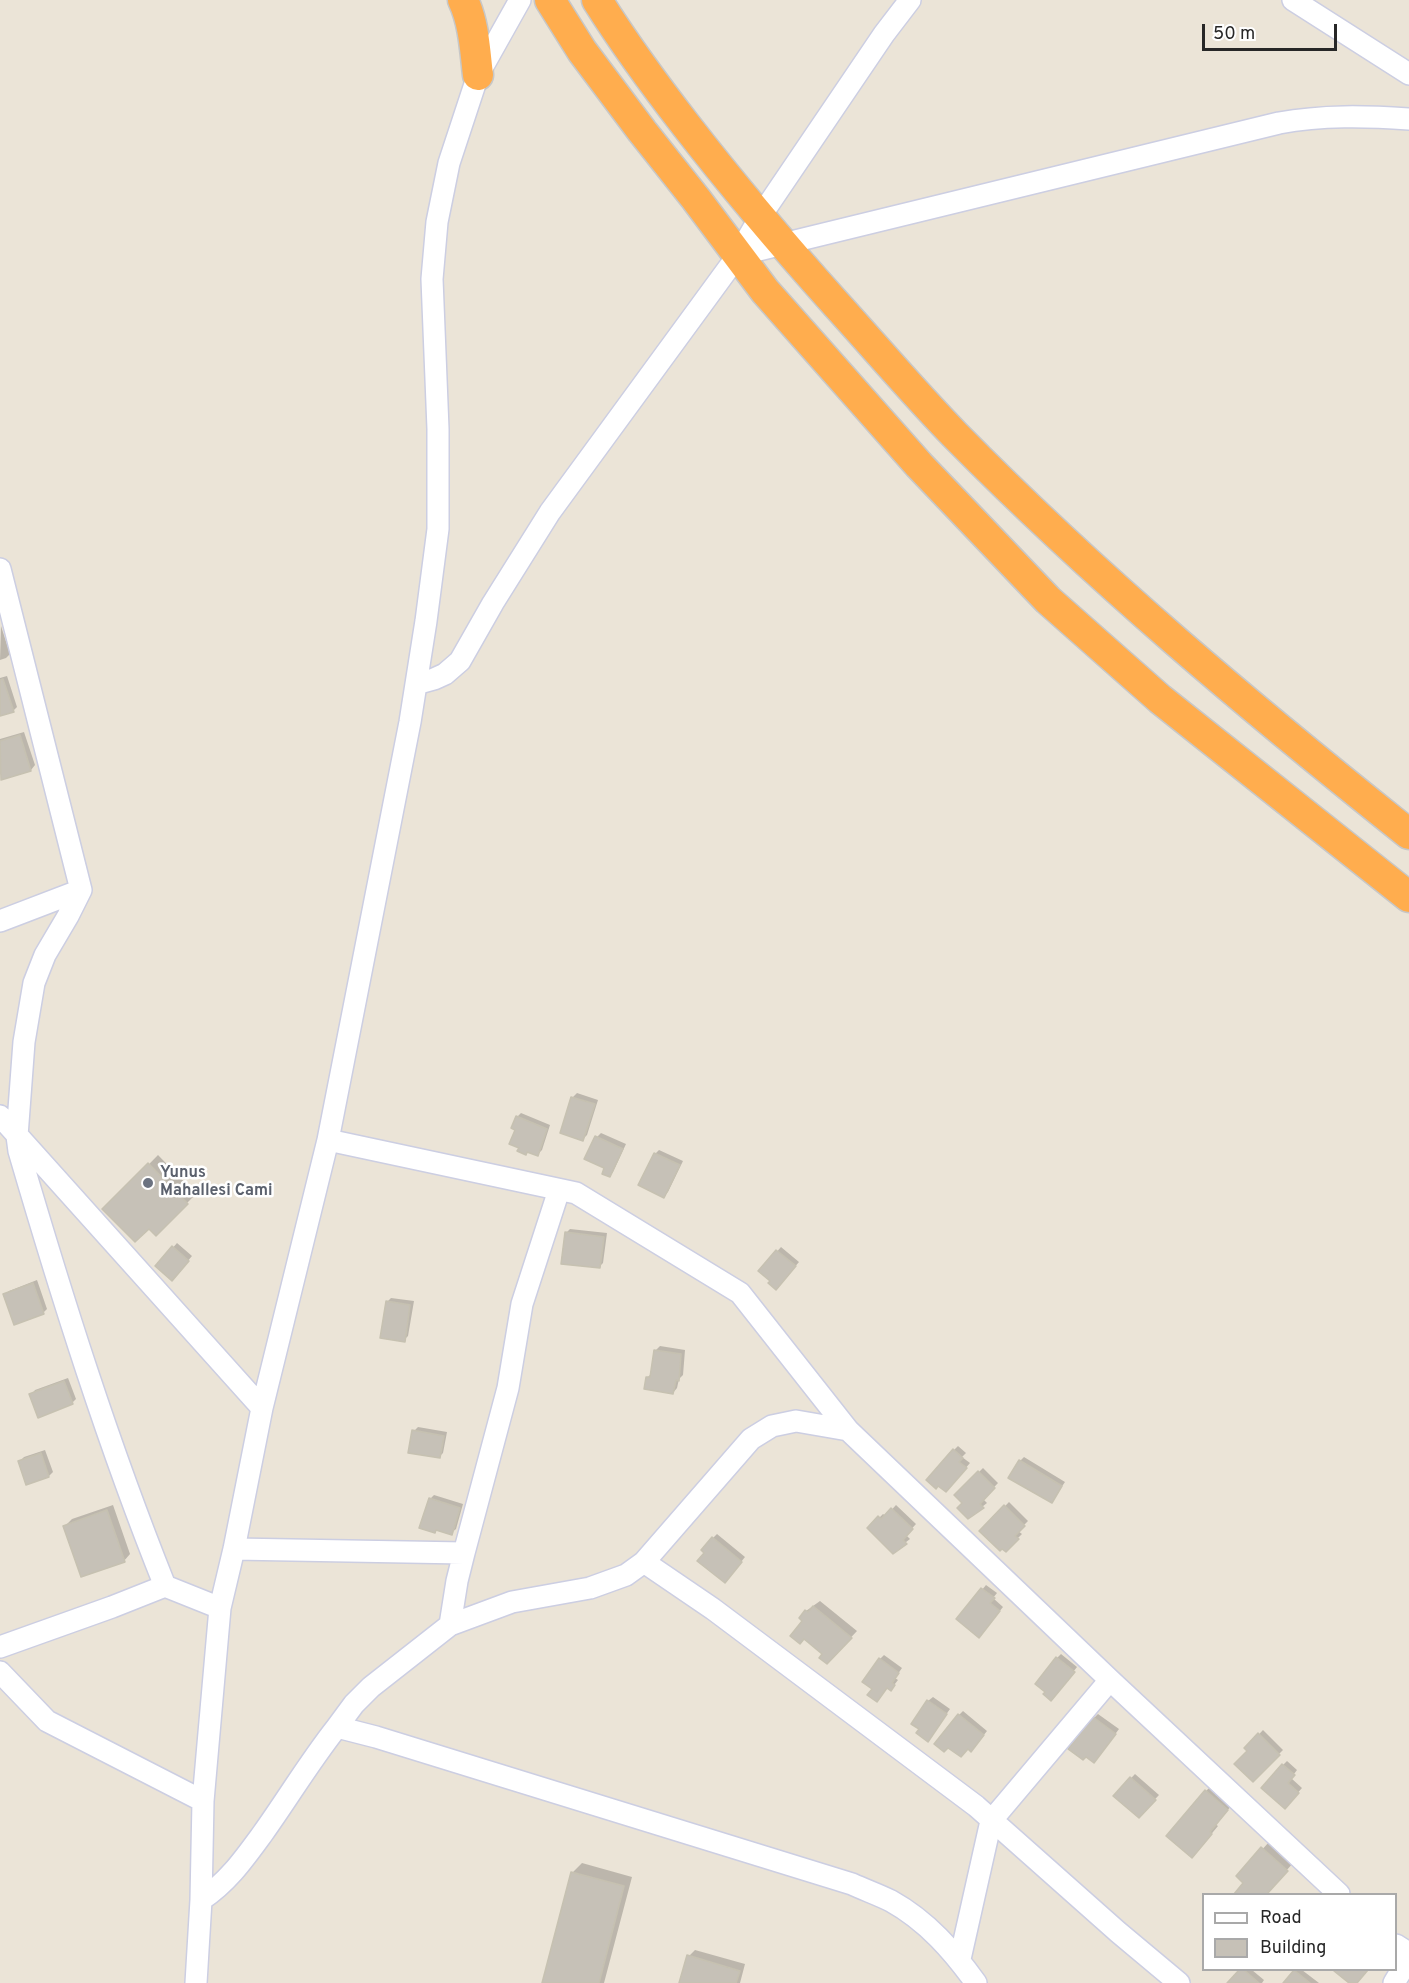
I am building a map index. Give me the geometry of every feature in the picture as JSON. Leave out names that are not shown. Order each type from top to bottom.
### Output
[{"type":"highway","points":[[463,0],[468,10],[473,33],[478,75]]},
{"type":"highway","points":[[550,0],[596,69],[765,291],[919,465],[1048,600],[1160,699],[1409,897]]},
{"type":"highway","points":[[597,0],[651,80],[727,177],[782,243],[953,433],[1041,519],[1186,649],[1409,834]]},
{"type":"street","points":[[196,1983],[201,1900],[203,1801],[220,1608],[262,1408],[328,1140],[410,722],[438,529],[438,429],[432,279],[437,222],[449,162],[478,75],[520,0]]},
{"type":"street","points":[[416,684],[445,674],[460,661],[524,552],[561,496],[738,255],[760,217],[884,34],[910,0]]},
{"type":"street","points":[[1293,0],[1409,74]]},
{"type":"street","points":[[738,255],[1279,123],[1327,116],[1409,119]]},
{"type":"street","points":[[0,569],[81,890],[45,955],[34,983],[24,1042],[12,1148]]},
{"type":"street","points":[[0,921],[81,890]]},
{"type":"street","points":[[0,1116],[132,1503],[165,1586]]},
{"type":"street","points":[[328,1140],[576,1193],[740,1293],[848,1430],[1338,1893]]},
{"type":"street","points":[[12,1148],[262,1408]]},
{"type":"street","points":[[450,1625],[457,1581],[508,1388],[522,1304],[559,1190]]},
{"type":"street","points":[[201,1900],[217,1890],[235,1872],[320,1749],[371,1687],[450,1625],[513,1602],[590,1588],[626,1575],[644,1562],[751,1439],[772,1426],[796,1421],[848,1430]]},
{"type":"street","points":[[234,1549],[464,1553]]},
{"type":"street","points":[[644,1562],[713,1609],[976,1806],[1179,1983]]},
{"type":"street","points":[[0,1647],[165,1586],[220,1608]]},
{"type":"street","points":[[0,1672],[47,1721],[203,1801]]},
{"type":"street","points":[[960,1959],[991,1821],[1110,1680]]},
{"type":"street","points":[[337,1727],[388,1740],[852,1884],[892,1902],[932,1929],[960,1959],[976,1983]]},
{"type":"street","points":[[1394,1983],[1409,1956],[1397,1947]]},
{"type":"building","points":[[3,679],[14,712],[0,716],[0,680]]},
{"type":"building","points":[[20,735],[31,771],[1,780],[0,741]]},
{"type":"building","points":[[571,1097],[595,1104],[583,1141],[560,1133]]},
{"type":"building","points":[[516,1116],[547,1129],[538,1156],[527,1152],[526,1155],[517,1151],[519,1148],[509,1144],[515,1130],[511,1128]]},
{"type":"building","points":[[595,1136],[623,1149],[610,1177],[602,1174],[604,1168],[584,1159]]},
{"type":"building","points":[[654,1153],[680,1165],[664,1198],[638,1185]]},
{"type":"building","name":"Yunus Mahallesi Cami","points":[[148,1163],[188,1204],[156,1236],[149,1229],[135,1242],[102,1209]]},
{"type":"building","points":[[565,1232],[604,1237],[600,1268],[561,1264]]},
{"type":"building","points":[[172,1246],[189,1261],[172,1281],[155,1266]]},
{"type":"building","points":[[776,1250],[796,1266],[776,1290],[768,1283],[770,1281],[758,1271]]},
{"type":"building","points":[[33,1283],[44,1314],[14,1325],[3,1294]]},
{"type":"building","points":[[386,1301],[410,1305],[405,1342],[380,1338]]},
{"type":"building","points":[[654,1350],[681,1354],[679,1381],[676,1380],[673,1394],[644,1389],[646,1377],[650,1377]]},
{"type":"building","points":[[64,1381],[73,1404],[38,1418],[29,1394]]},
{"type":"building","points":[[412,1430],[444,1436],[440,1458],[408,1453]]},
{"type":"building","points":[[953,1449],[963,1458],[959,1462],[967,1468],[946,1492],[938,1486],[936,1489],[926,1480]]},
{"type":"building","points":[[41,1453],[49,1477],[26,1485],[18,1461]]},
{"type":"building","points":[[1019,1460],[1062,1486],[1052,1503],[1008,1478]]},
{"type":"building","points":[[978,1471],[995,1488],[980,1504],[984,1508],[968,1519],[957,1508],[962,1503],[954,1495]]},
{"type":"building","points":[[429,1498],[460,1508],[452,1535],[419,1528]]},
{"type":"building","points":[[1004,1505],[1025,1526],[1015,1536],[1019,1539],[1006,1552],[1002,1549],[1000,1551],[979,1531]]},
{"type":"building","points":[[891,1508],[913,1529],[903,1540],[907,1544],[893,1554],[867,1528],[878,1516],[881,1519]]},
{"type":"building","points":[[107,1510],[125,1562],[81,1577],[63,1526]]},
{"type":"building","points":[[712,1537],[742,1562],[725,1583],[697,1561],[704,1553],[701,1550]]},
{"type":"building","points":[[981,1588],[995,1598],[990,1603],[1000,1611],[979,1638],[956,1619]]},
{"type":"building","points":[[813,1606],[852,1638],[827,1664],[819,1658],[822,1654],[804,1639],[800,1644],[790,1636],[802,1621],[799,1618],[805,1610],[808,1612]]},
{"type":"building","points":[[1056,1657],[1075,1672],[1051,1701],[1035,1684]]},
{"type":"building","points":[[879,1658],[899,1673],[892,1683],[895,1685],[891,1691],[887,1688],[877,1702],[867,1695],[872,1689],[862,1682]]},
{"type":"building","points":[[927,1700],[947,1714],[928,1742],[916,1733],[919,1729],[911,1724]]},
{"type":"building","points":[[958,1714],[984,1735],[971,1752],[968,1749],[961,1757],[948,1748],[944,1752],[934,1744]]},
{"type":"building","points":[[1093,1717],[1116,1734],[1094,1763],[1086,1757],[1083,1760],[1068,1749]]},
{"type":"building","points":[[1258,1733],[1280,1755],[1253,1782],[1234,1764],[1247,1751],[1244,1748]]},
{"type":"building","points":[[1282,1764],[1295,1775],[1288,1783],[1299,1793],[1285,1809],[1261,1788]]},
{"type":"building","points":[[1130,1777],[1156,1800],[1139,1818],[1113,1796]]},
{"type":"building","points":[[1205,1790],[1228,1810],[1192,1858],[1166,1836]]},
{"type":"building","points":[[1261,1847],[1288,1871],[1268,1893],[1235,1893],[1243,1883],[1236,1876]]},
{"type":"building","points":[[571,1872],[624,1886],[599,1983],[542,1983]]},
{"type":"building","points":[[687,1955],[740,1971],[736,1983],[679,1983]]},
{"type":"building","points":[[1238,1971],[1245,1971],[1259,1983],[1227,1983]]},
{"type":"building","points":[[1295,1971],[1310,1983],[1283,1983]]},
{"type":"building","points":[[1334,1971],[1367,1971],[1357,1983],[1349,1983]]},
{"type":"place","name":"Yunus Mahallesi Cami","points":[[148,1183]]}]
